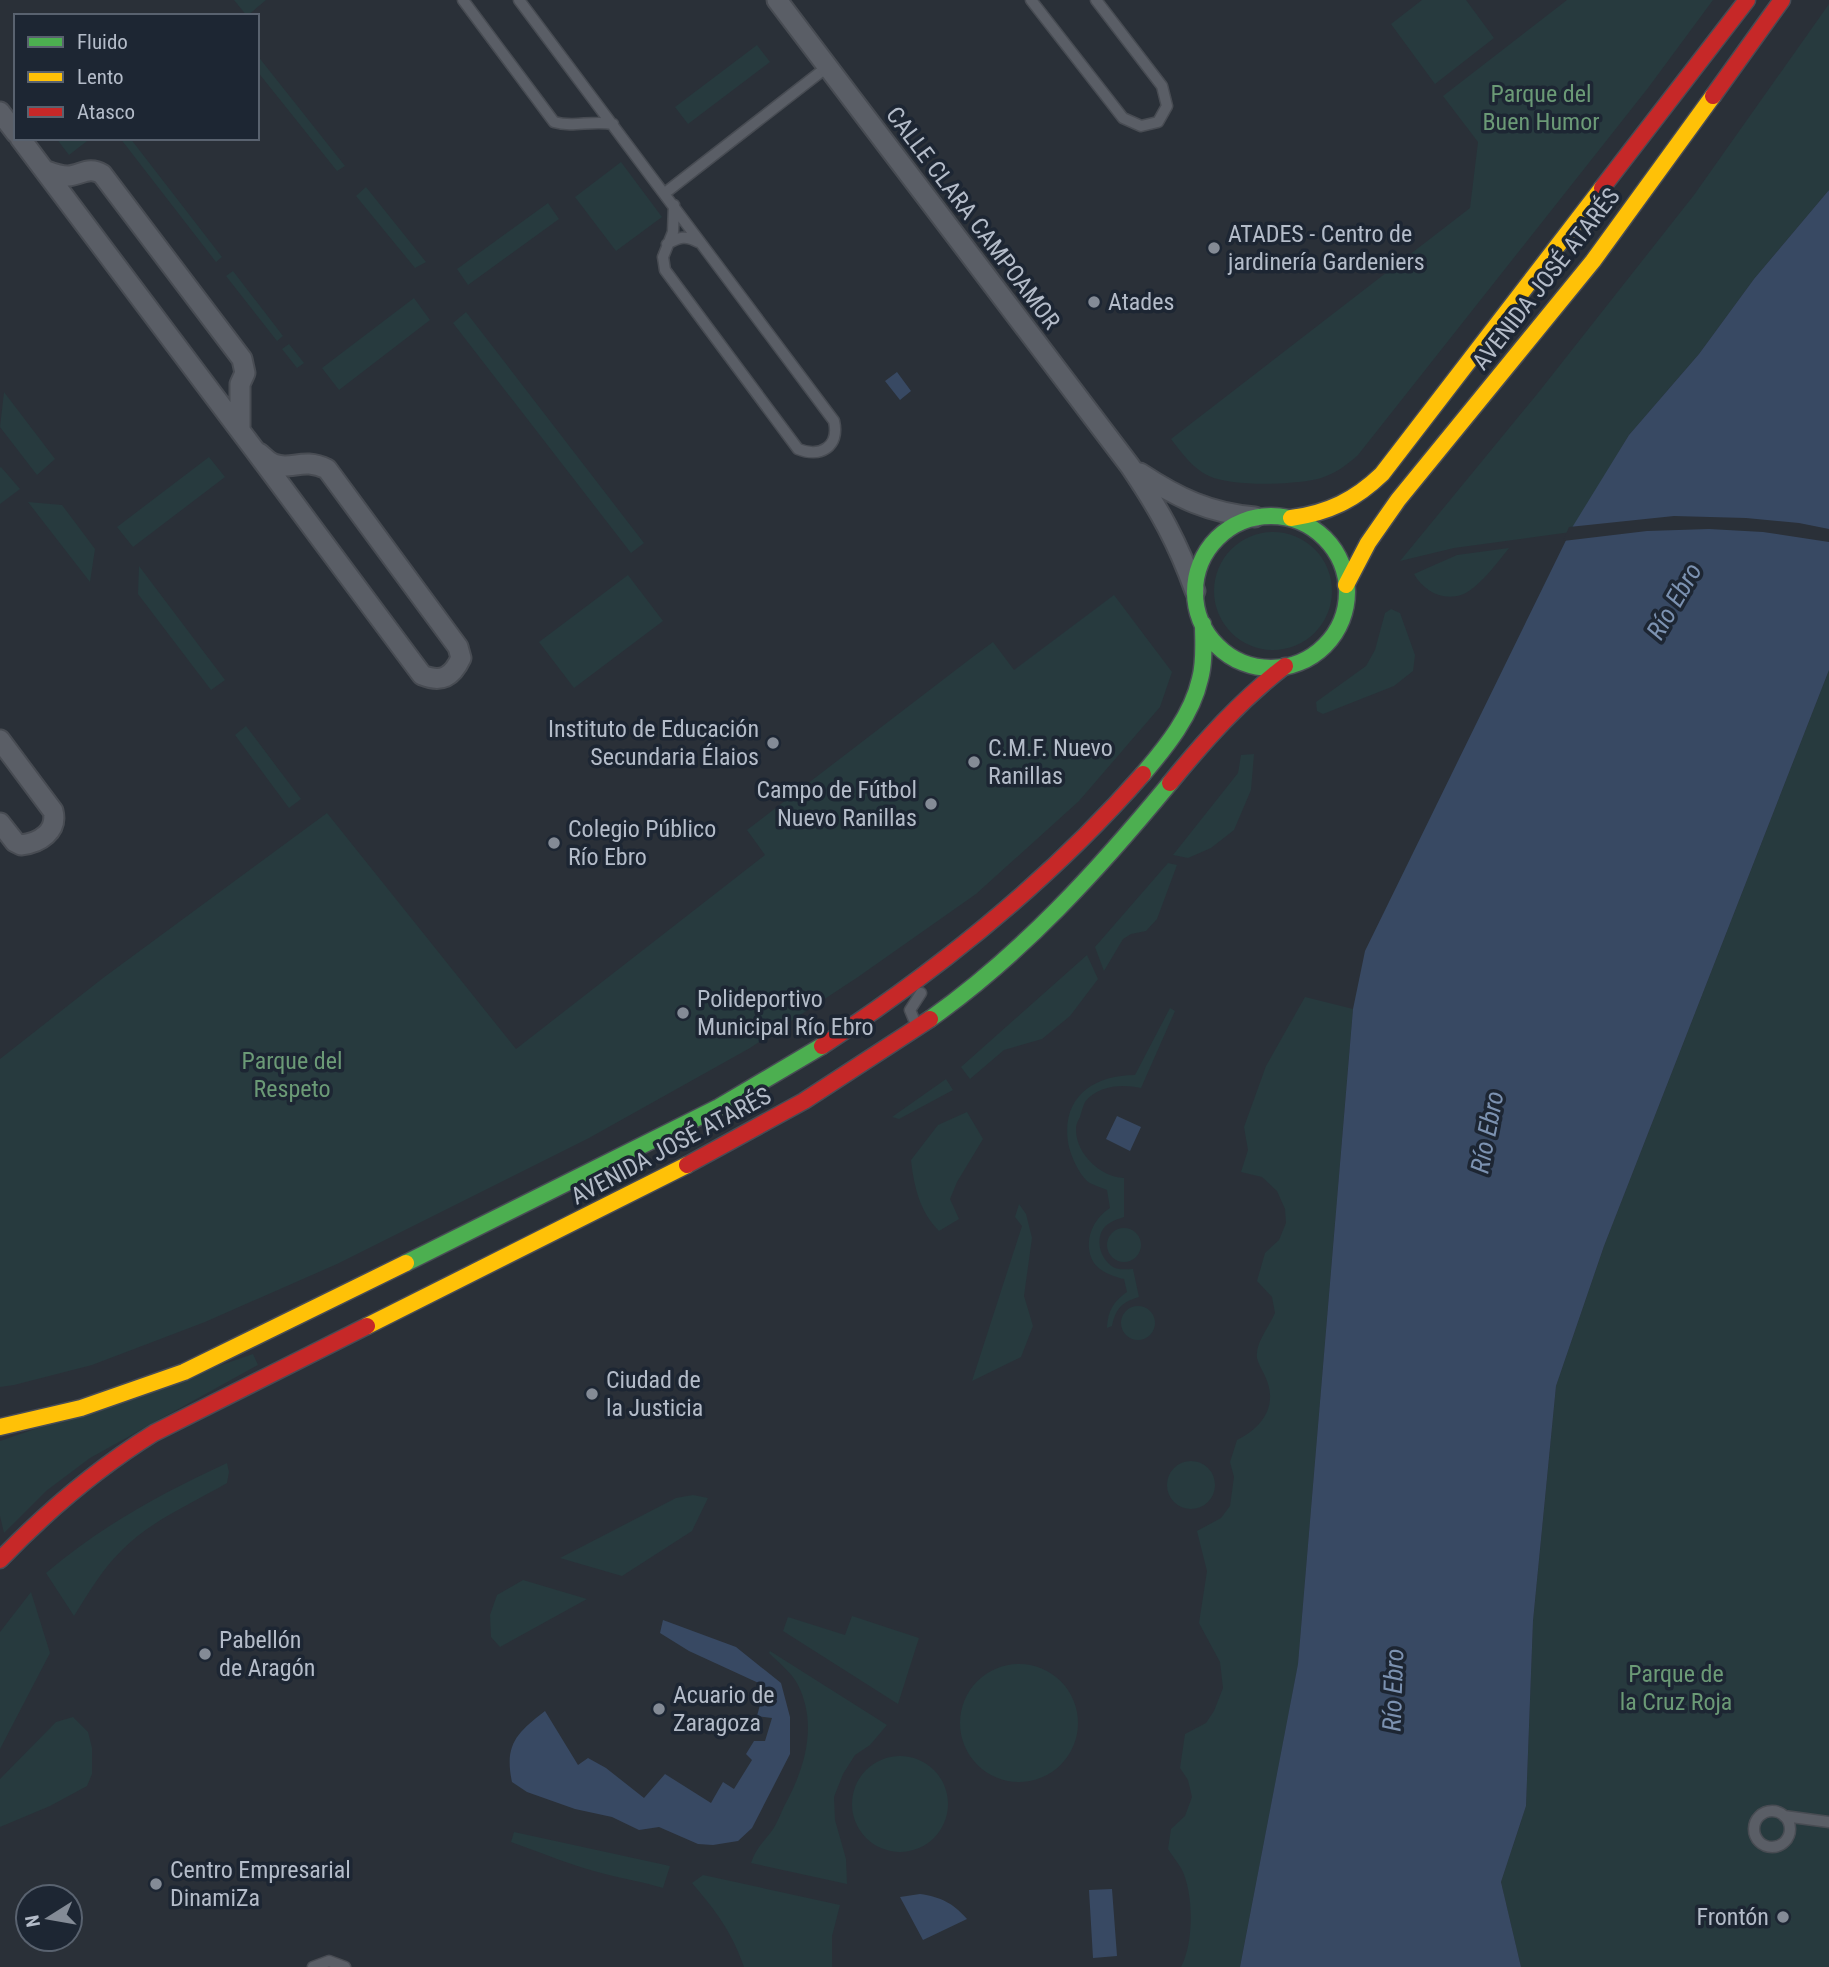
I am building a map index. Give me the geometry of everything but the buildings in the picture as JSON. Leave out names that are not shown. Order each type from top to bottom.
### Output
[{"type":"main road","name":"AVENIDA JOSÉ ATARÉS","points":[[1291,518],[1342,507],[1363,494],[1382,474],[1747,0]]},
{"type":"main road","name":"AVENIDA JOSÉ ATARÉS","points":[[1346,585],[1368,543],[1398,500],[1593,261],[1782,0]]},
{"type":"main road","points":[[1255,517],[1291,518],[1318,532],[1338,556],[1346,585],[1346,604],[1331,638],[1318,651],[1285,666],[1260,667],[1237,659],[1217,644],[1203,624],[1197,608],[1197,574],[1212,544],[1232,527],[1255,517]]},
{"type":"main road","name":"AVENIDA JOSÉ ATARÉS","points":[[0,1427],[97,1404],[144,1389],[210,1362],[729,1100],[802,1060],[951,957],[1010,908],[1074,848],[1148,768],[1179,725],[1196,691],[1203,664],[1203,624]]},
{"type":"main road","name":"AVENIDA JOSÉ ATARÉS","points":[[0,1560],[54,1504],[91,1474],[154,1433],[697,1160],[823,1089],[939,1013],[996,965],[1063,902],[1140,819],[1238,705],[1285,666]]},
{"type":"street","name":"CALLE CLARA CAMPOAMOR","points":[[777,0],[1130,466],[1177,542],[1195,591]]},
{"type":"street","points":[[0,112],[14,130]]},
{"type":"street","points":[[22,140],[259,453],[422,675],[435,680],[446,677],[456,669],[461,658],[458,647],[327,469],[315,463],[284,466],[273,464],[259,453]]},
{"type":"street","points":[[44,170],[60,175],[79,174],[88,170],[102,174],[242,359],[245,373],[240,384],[240,428]]},
{"type":"street","points":[[69,203],[68,187],[79,174]]},
{"type":"street","points":[[208,389],[219,394],[240,384]]},
{"type":"street","points":[[289,495],[291,471],[303,463]]},
{"type":"street","name":"CALLE CLARA CAMPOAMOR","points":[[1130,466],[1160,487],[1205,508],[1220,513],[1255,517]]},
{"type":"street","points":[[0,740],[54,811],[55,819],[48,833],[21,845],[15,842],[0,823]]},
{"type":"lane","points":[[463,0],[554,122],[567,126],[585,121],[613,124]]},
{"type":"lane","points":[[519,0],[674,205],[834,421],[836,433],[831,444],[821,451],[810,454],[797,449],[664,270],[663,257],[673,232],[674,205]]},
{"type":"lane","points":[[1031,0],[1123,118],[1141,126],[1158,122],[1167,106],[1162,86],[1096,0]]},
{"type":"lane","points":[[664,193],[827,67]]},
{"type":"lane","points":[[577,124],[586,117],[591,107],[589,92]]},
{"type":"lane","points":[[666,245],[678,238],[690,237],[702,243]]},
{"type":"lane","points":[[917,1028],[911,1016],[912,1004],[951,957]]},
{"type":"lane","points":[[1784,1816],[1829,1822]]},
{"type":"lane","points":[[313,1967],[329,1961],[345,1967]]},
{"type":"green space","points":[[234,0],[266,0],[249,14],[245,14]]},
{"type":"green space","points":[[1422,0],[1466,0],[1494,38],[1435,84],[1391,24]]},
{"type":"green space","name":"Parque del Buen Humor","points":[[1567,0],[1713,0],[1648,88],[1358,455],[1326,476],[1297,482],[1233,482],[1219,480],[1198,469],[1171,439],[1470,208],[1478,142],[1443,96]]},
{"type":"green space","points":[[1829,4],[1829,190],[1754,279],[1699,354],[1629,435],[1571,532],[1454,548],[1400,561],[1538,393],[1694,195]]},
{"type":"green space","points":[[757,45],[770,62],[688,124],[675,107]]},
{"type":"green space","points":[[259,58],[345,166],[337,171],[259,74]]},
{"type":"green space","points":[[58,140],[88,140],[69,155]]},
{"type":"green space","points":[[122,140],[132,140],[222,257],[216,262]]},
{"type":"green space","points":[[621,162],[662,217],[616,251],[575,197]]},
{"type":"green space","points":[[366,187],[426,262],[415,268],[356,196]]},
{"type":"green space","points":[[548,203],[559,219],[468,285],[457,269]]},
{"type":"green space","points":[[233,271],[283,336],[277,341],[226,276]]},
{"type":"green space","points":[[414,298],[430,320],[339,390],[322,368]]},
{"type":"green space","points":[[466,312],[644,543],[631,553],[453,323]]},
{"type":"green space","points":[[289,344],[304,363],[297,368],[282,349]]},
{"type":"green space","points":[[4,392],[55,459],[37,475],[0,427]]},
{"type":"green space","points":[[209,457],[225,477],[133,547],[117,527]]},
{"type":"green space","points":[[0,468],[20,489],[0,504]]},
{"type":"green space","points":[[28,502],[62,505],[95,549],[90,582]]},
{"type":"green space","points":[[1273,532],[1296,536],[1315,549],[1328,568],[1332,591],[1328,614],[1315,633],[1296,646],[1273,650],[1250,646],[1231,633],[1218,614],[1214,591],[1218,568],[1231,549],[1250,536]]},
{"type":"green space","points":[[1509,548],[1480,582],[1461,595],[1433,593],[1422,585],[1414,574],[1457,555]]},
{"type":"green space","points":[[139,566],[225,680],[211,690],[138,594]]},
{"type":"green space","points":[[628,575],[663,621],[574,688],[539,642]]},
{"type":"green space","name":"Parque del Respeto","points":[[1114,595],[1172,672],[1160,707],[1079,801],[976,894],[858,977],[750,1048],[589,1138],[337,1264],[205,1322],[92,1365],[0,1387],[0,1059],[103,978],[327,813],[516,1049],[765,855],[747,830],[974,656],[993,642],[1014,670]]},
{"type":"green space","points":[[1391,609],[1400,613],[1415,655],[1413,671],[1394,686],[1323,714],[1317,711],[1316,702],[1366,666],[1375,650],[1385,613]]},
{"type":"green space","name":"Parque de la Cruz Roja","points":[[1829,670],[1829,1967],[1521,1967],[1501,1882],[1526,1806],[1533,1621],[1556,1386],[1604,1246]]},
{"type":"green space","points":[[246,726],[301,799],[289,808],[235,735]]},
{"type":"green space","points":[[1254,754],[1251,790],[1234,830],[1211,848],[1188,858],[1173,855],[1238,773],[1241,755]]},
{"type":"green space","points":[[1168,863],[1177,865],[1157,919],[1146,931],[1123,939],[1104,971],[1095,947]]},
{"type":"green space","points":[[1087,955],[1098,979],[1070,1016],[1042,1039],[1004,1050],[970,1079],[961,1067]]},
{"type":"green space","points":[[1305,997],[1353,1009],[1298,1665],[1240,1967],[1181,1967],[1190,1931],[1190,1904],[1181,1868],[1168,1849],[1171,1829],[1185,1816],[1192,1797],[1188,1780],[1180,1768],[1185,1734],[1206,1723],[1223,1688],[1220,1662],[1199,1623],[1207,1571],[1197,1531],[1221,1518],[1230,1506],[1234,1477],[1230,1462],[1237,1440],[1253,1430],[1268,1410],[1270,1393],[1257,1352],[1275,1313],[1272,1297],[1257,1281],[1265,1253],[1279,1240],[1286,1223],[1285,1209],[1277,1191],[1262,1177],[1241,1172],[1248,1150],[1244,1127],[1266,1066]]},
{"type":"green space","points":[[1170,1008],[1175,1011],[1141,1088],[1119,1086],[1097,1092],[1085,1102],[1076,1125],[1077,1137],[1084,1155],[1106,1173],[1124,1178],[1124,1217],[1105,1227],[1099,1243],[1107,1262],[1115,1268],[1133,1269],[1139,1297],[1121,1307],[1112,1326],[1107,1328],[1112,1307],[1127,1292],[1124,1279],[1100,1269],[1091,1256],[1091,1232],[1098,1219],[1110,1208],[1107,1190],[1087,1181],[1074,1160],[1067,1130],[1069,1116],[1082,1093],[1092,1085],[1119,1076],[1135,1075]]},
{"type":"green space","points":[[946,1079],[953,1090],[899,1119],[892,1117]]},
{"type":"green space","points":[[967,1112],[983,1139],[950,1199],[959,1219],[939,1231],[927,1216],[919,1198],[911,1160],[938,1125]]},
{"type":"green space","points":[[1019,1204],[1026,1214],[1032,1238],[1024,1296],[1033,1326],[1021,1357],[972,1381],[1022,1226],[1015,1217]]},
{"type":"green space","points":[[1124,1228],[1136,1233],[1141,1245],[1136,1257],[1124,1262],[1112,1257],[1107,1245],[1112,1233]]},
{"type":"green space","points":[[1138,1306],[1150,1311],[1155,1323],[1150,1335],[1138,1340],[1126,1335],[1121,1323],[1126,1311]]},
{"type":"green space","points":[[253,1354],[258,1365],[90,1458],[46,1491],[4,1533],[0,1516],[0,1441]]},
{"type":"green space","points":[[1191,1461],[1208,1468],[1215,1485],[1208,1502],[1191,1509],[1174,1502],[1167,1485],[1174,1468]]},
{"type":"green space","points":[[227,1463],[227,1483],[159,1521],[134,1539],[108,1565],[74,1616],[46,1573],[88,1540],[133,1512]]},
{"type":"green space","points":[[693,1495],[708,1498],[692,1531],[622,1576],[560,1558],[676,1498]]},
{"type":"green space","points":[[523,1580],[587,1599],[500,1647],[491,1637],[490,1615],[497,1595]]},
{"type":"green space","points":[[31,1592],[50,1653],[0,1749],[0,1632]]},
{"type":"green space","points":[[852,1616],[919,1638],[898,1704],[783,1631],[788,1617],[845,1635]]},
{"type":"green space","points":[[770,1651],[887,1725],[870,1745],[855,1755],[843,1774],[834,1797],[835,1820],[846,1859],[847,1884],[751,1863],[776,1824],[794,1786],[807,1743],[804,1699],[789,1672]]},
{"type":"green space","points":[[1019,1664],[1042,1668],[1061,1681],[1074,1700],[1078,1723],[1074,1746],[1061,1765],[1042,1778],[1019,1782],[996,1778],[977,1765],[964,1746],[960,1723],[964,1700],[977,1681],[996,1668]]},
{"type":"green space","points":[[73,1717],[88,1732],[92,1748],[92,1774],[87,1786],[50,1806],[0,1827],[0,1779],[56,1722]]},
{"type":"green space","points":[[900,1756],[918,1760],[934,1770],[944,1786],[948,1804],[944,1822],[934,1838],[918,1848],[900,1852],[882,1848],[866,1838],[856,1822],[852,1804],[856,1786],[866,1770],[882,1760]]},
{"type":"green space","points":[[514,1832],[670,1866],[663,1888],[593,1871],[511,1842]]},
{"type":"green space","points":[[703,1875],[840,1905],[832,1936],[832,1967],[744,1967],[722,1922],[692,1883]]},
{"type":"water","name":"Río Ebro","points":[[1829,190],[1829,670],[1604,1246],[1556,1386],[1533,1621],[1526,1806],[1501,1882],[1521,1967],[1240,1967],[1298,1664],[1353,1009],[1365,951],[1573,526],[1629,435],[1699,354],[1754,279]]},
{"type":"water","points":[[897,372],[911,391],[900,400],[885,381]]},
{"type":"water","points":[[1117,1116],[1141,1127],[1130,1151],[1106,1139]]},
{"type":"water","points":[[663,1620],[736,1647],[781,1683],[790,1717],[790,1754],[752,1828],[738,1841],[713,1845],[698,1844],[659,1827],[639,1830],[612,1817],[575,1809],[527,1792],[512,1782],[510,1758],[515,1740],[545,1711],[578,1765],[588,1758],[606,1768],[644,1798],[665,1774],[711,1803],[723,1782],[734,1789],[752,1760],[746,1754],[754,1741],[765,1741],[772,1718],[757,1716],[765,1686],[689,1651],[660,1633]]},
{"type":"water","points":[[1112,1889],[1117,1956],[1093,1958],[1089,1890]]},
{"type":"water","points":[[920,1894],[946,1902],[967,1919],[923,1940],[900,1897]]},
{"type":"pier","points":[[1674,516],[1799,523],[1829,529],[1829,542],[1763,532],[1709,529],[1647,531],[1563,541],[1569,527]]},
{"type":"traffic: fast","points":[[1271,516],[1300,522],[1324,539],[1341,563],[1347,592],[1341,621],[1324,645],[1300,662],[1271,668],[1242,662],[1218,645],[1201,621],[1195,592],[1201,563],[1218,539],[1242,522],[1271,516]]},
{"type":"traffic: fast","points":[[1143,774],[1177,730],[1191,705],[1203,665],[1203,624]]},
{"type":"traffic: fast","points":[[930,1019],[996,967],[1058,909],[1170,783]]},
{"type":"traffic: fast","points":[[406,1263],[719,1107],[822,1046]]},
{"type":"traffic: slow","points":[[1346,585],[1368,543],[1398,500],[1593,261],[1713,96]]},
{"type":"traffic: slow","points":[[1291,518],[1317,513],[1340,504],[1362,491],[1382,474],[1602,188]]},
{"type":"traffic: slow","points":[[367,1326],[687,1165]]},
{"type":"traffic: slow","points":[[0,1427],[81,1408],[184,1372],[406,1263]]},
{"type":"traffic: jam","points":[[1602,188],[1747,0]]},
{"type":"traffic: jam","points":[[1713,96],[1782,0]]},
{"type":"traffic: jam","points":[[1170,783],[1224,721],[1285,666]]},
{"type":"traffic: jam","points":[[822,1046],[909,986],[992,921],[1070,850],[1143,774]]},
{"type":"traffic: jam","points":[[687,1165],[804,1101],[930,1019]]},
{"type":"traffic: jam","points":[[0,1560],[73,1492],[154,1433],[367,1326]]},
{"type":"place","name":"ATADES - Centro de jardinería Gardeniers","points":[[1214,248]]},
{"type":"place","name":"Atades","points":[[1094,302]]},
{"type":"place","name":"Instituto de Educación Secundaria Élaios","points":[[773,743]]},
{"type":"place","name":"C.M.F. Nuevo Ranillas","points":[[974,762]]},
{"type":"place","name":"Campo de Fútbol Nuevo Ranillas","points":[[931,804]]},
{"type":"place","name":"Colegio Público Río Ebro","points":[[554,843]]},
{"type":"place","name":"Polideportivo Municipal Río Ebro","points":[[683,1013]]},
{"type":"place","name":"Ciudad de la Justicia","points":[[592,1394]]},
{"type":"place","name":"Pabellón de Aragón","points":[[205,1654]]},
{"type":"place","name":"Acuario de Zaragoza","points":[[659,1709]]},
{"type":"place","name":"Centro Empresarial DinamiZa","points":[[156,1884]]},
{"type":"place","name":"Frontón","points":[[1783,1917]]}]
